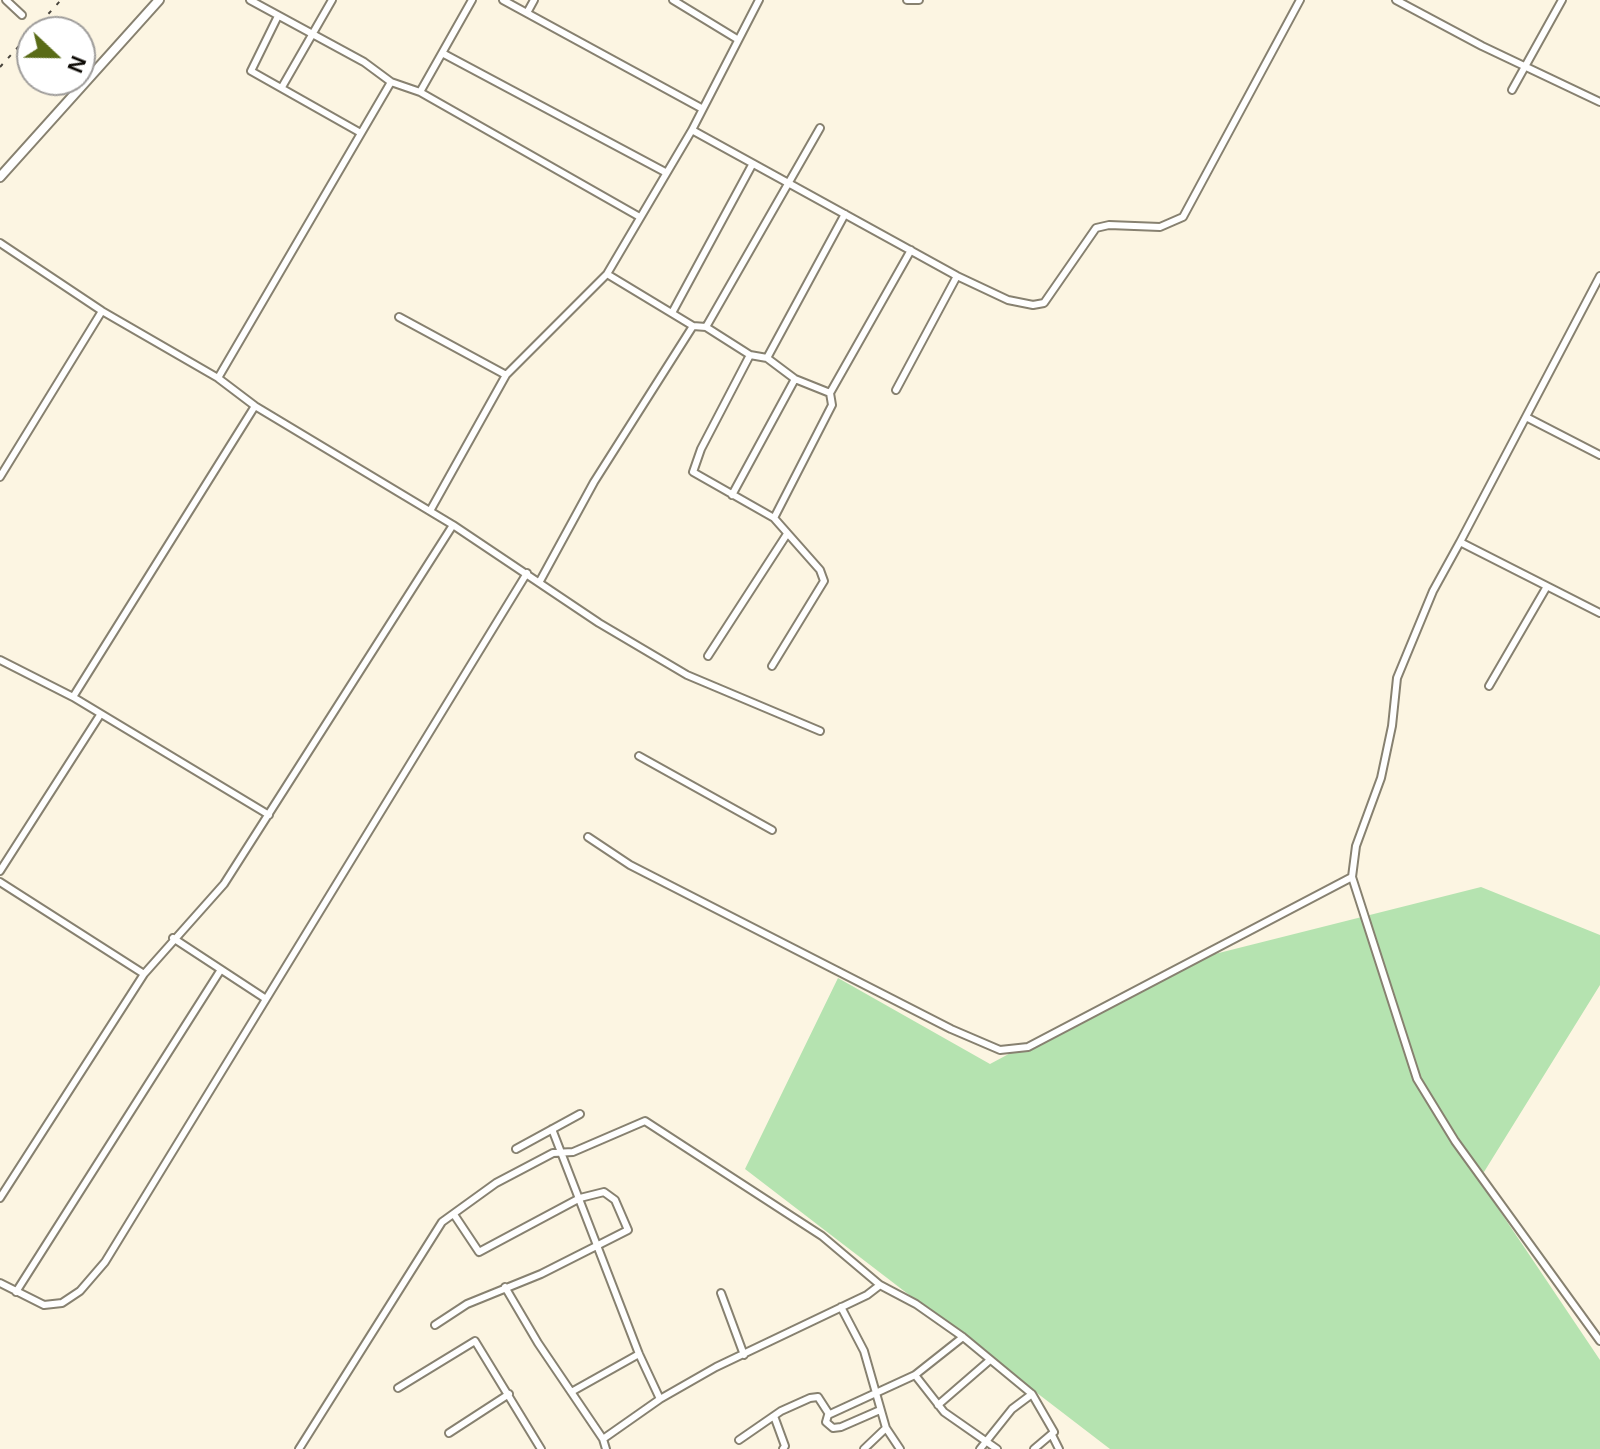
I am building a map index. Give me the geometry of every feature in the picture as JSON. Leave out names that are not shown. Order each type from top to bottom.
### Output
[{"type":"street","points":[[6,0],[22,15]]},
{"type":"street","points":[[0,177],[159,0]]},
{"type":"street","points":[[250,0],[313,33],[391,82],[420,92],[638,216]]},
{"type":"street","points":[[282,87],[332,0]]},
{"type":"street","points":[[420,92],[472,0]]},
{"type":"street","points":[[503,0],[701,108]]},
{"type":"street","points":[[528,11],[534,0]]},
{"type":"street","points":[[673,0],[737,39]]},
{"type":"street","points":[[430,511],[506,375],[607,274],[638,216],[692,130],[759,0]]},
{"type":"street","points":[[907,0],[919,0]]},
{"type":"street","points":[[692,130],[957,276],[1008,300],[1033,305],[1044,303],[1096,228],[1109,225],[1160,227],[1183,217],[1300,0]]},
{"type":"street","points":[[1396,0],[1600,102]]},
{"type":"street","points":[[1412,8],[1417,0]]},
{"type":"street","points":[[1512,90],[1562,0]]},
{"type":"street","points":[[278,16],[251,71],[359,132]]},
{"type":"street","points":[[444,54],[665,172]]},
{"type":"street","points":[[218,378],[391,82]]},
{"type":"street","points":[[706,327],[820,128]]},
{"type":"street","points":[[673,311],[752,165]]},
{"type":"street","points":[[767,358],[845,214]]},
{"type":"street","points":[[0,243],[102,311],[218,378],[255,406],[453,525],[599,623],[687,675],[820,731]]},
{"type":"street","points":[[774,518],[832,405],[830,393],[911,250]]},
{"type":"street","points":[[607,274],[673,311],[693,326],[706,327],[750,355],[767,358],[795,379],[830,393]]},
{"type":"street","points":[[896,390],[957,276]]},
{"type":"street","points":[[1600,276],[1433,591],[1397,678],[1384,765],[1356,846],[1352,877],[1417,1079],[1455,1141],[1600,1341]]},
{"type":"street","points":[[0,477],[102,311]]},
{"type":"street","points":[[399,317],[506,375]]},
{"type":"street","points":[[540,581],[594,482],[693,326]]},
{"type":"street","points":[[750,355],[693,468],[699,477],[774,518],[820,570],[824,581],[772,666]]},
{"type":"street","points":[[732,495],[795,379]]},
{"type":"street","points":[[73,697],[255,406]]},
{"type":"street","points":[[1526,417],[1600,455]]},
{"type":"street","points":[[0,1198],[144,974],[224,884],[453,525]]},
{"type":"street","points":[[708,656],[787,534]]},
{"type":"street","points":[[1460,542],[1600,613]]},
{"type":"street","points":[[0,1283],[44,1305],[62,1303],[80,1291],[105,1262],[527,573]]},
{"type":"street","points":[[1489,686],[1546,588]]},
{"type":"street","points":[[0,660],[73,697],[269,815]]},
{"type":"street","points":[[0,871],[100,715]]},
{"type":"street","points":[[639,756],[772,830]]},
{"type":"street","points":[[588,837],[630,865],[951,1029],[1000,1050],[1028,1047],[1352,877]]},
{"type":"street","points":[[0,882],[144,974]]},
{"type":"street","points":[[173,938],[266,999]]},
{"type":"street","points":[[16,1292],[220,971]]},
{"type":"street","points":[[516,1149],[580,1114]]},
{"type":"street","points":[[299,1449],[442,1222],[455,1216],[496,1183],[553,1153],[573,1152],[645,1121],[822,1236],[880,1285],[916,1304],[963,1337],[1032,1394],[1054,1432],[1052,1435],[1059,1449]]},
{"type":"street","points":[[552,1129],[639,1354],[660,1399]]},
{"type":"street","points":[[435,1325],[505,1287],[598,1247],[628,1230],[609,1194],[598,1192],[580,1198],[479,1252],[455,1216]]},
{"type":"street","points":[[603,1439],[660,1399],[880,1285]]},
{"type":"street","points":[[505,1287],[538,1343],[603,1439],[606,1449]]},
{"type":"street","points":[[721,1293],[744,1355]]},
{"type":"street","points":[[841,1307],[864,1351],[886,1428],[900,1449]]},
{"type":"street","points":[[880,1410],[833,1428],[826,1422],[829,1414],[915,1375],[963,1337]]},
{"type":"street","points":[[398,1388],[475,1341],[541,1449]]},
{"type":"street","points":[[573,1391],[639,1354]]},
{"type":"street","points":[[938,1405],[990,1360]]},
{"type":"street","points":[[915,1375],[938,1405],[997,1449]]},
{"type":"street","points":[[449,1433],[509,1394]]},
{"type":"street","points":[[980,1449],[1012,1409],[1032,1394]]},
{"type":"street","points":[[739,1440],[774,1416],[818,1397],[829,1414]]},
{"type":"street","points":[[774,1416],[785,1446],[783,1449]]},
{"type":"street","points":[[864,1449],[886,1428]]},
{"type":"street","points":[[1034,1449],[1052,1435]]},
{"type":"green space","points":[[1481,887],[1600,935],[1600,985],[1479,1180],[1600,1360],[1600,1449],[1110,1449],[745,1169],[838,978],[990,1064],[1179,963]]},
{"type":"railway","points":[[0,67],[61,0]]}]
